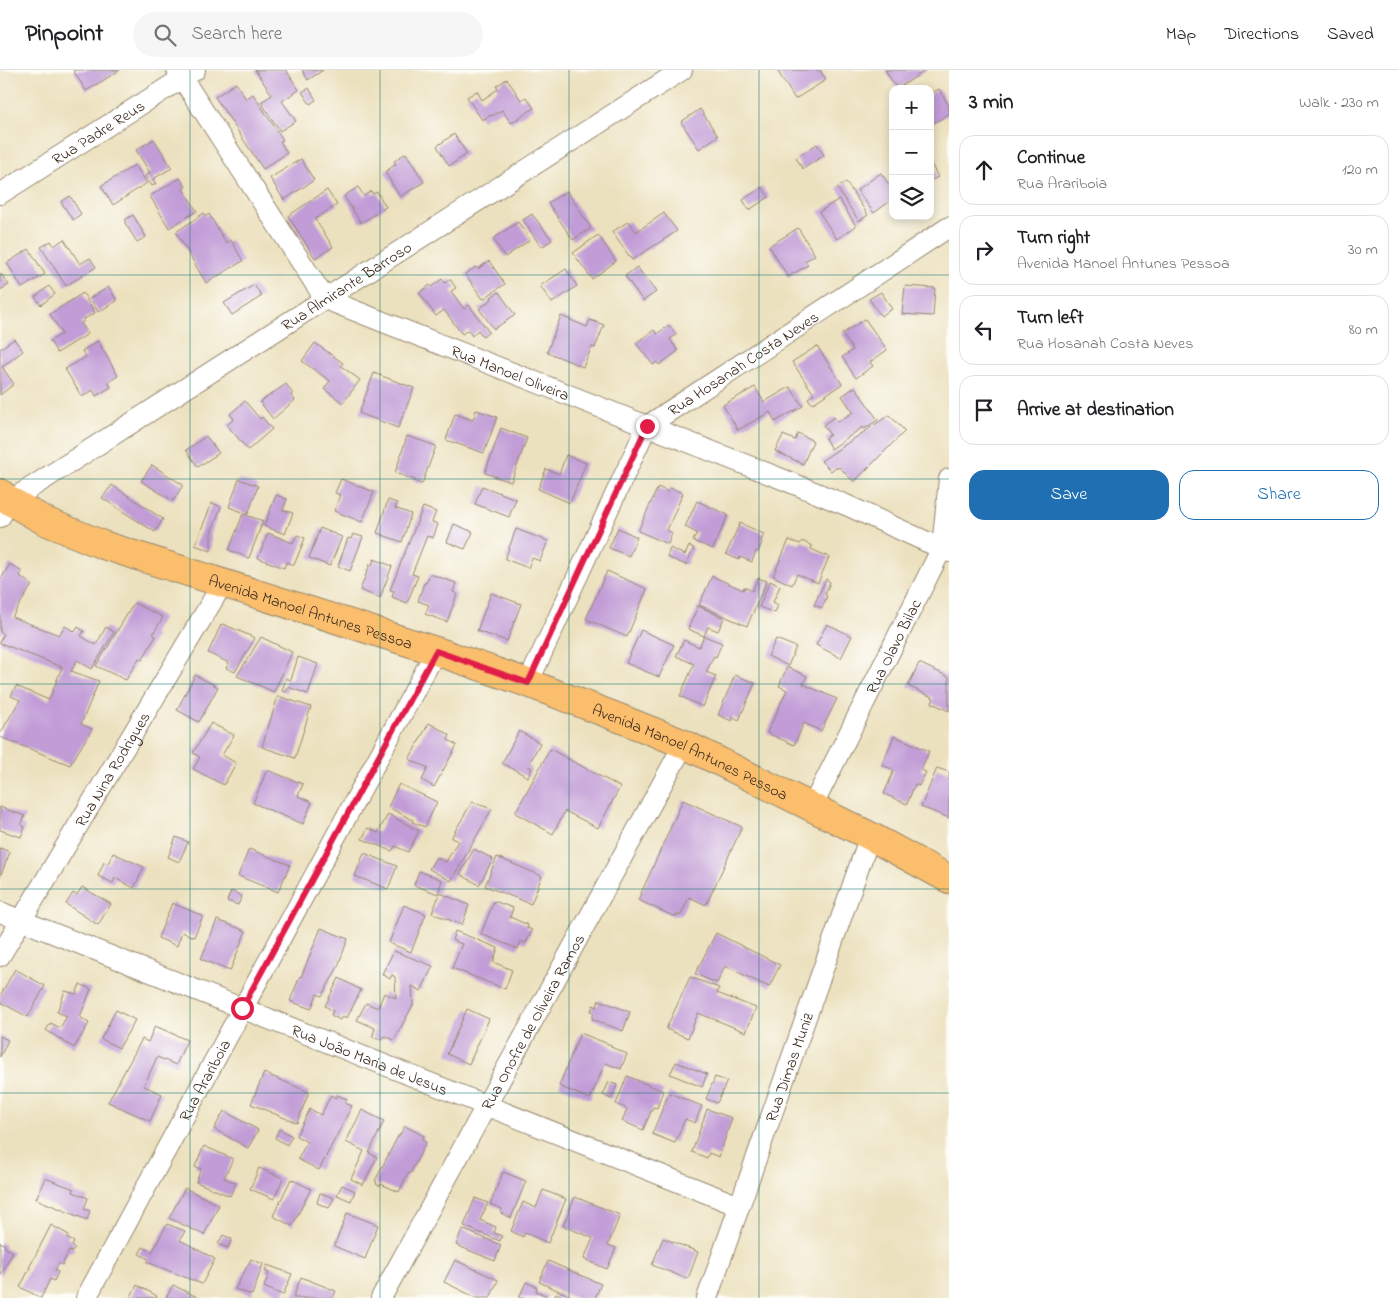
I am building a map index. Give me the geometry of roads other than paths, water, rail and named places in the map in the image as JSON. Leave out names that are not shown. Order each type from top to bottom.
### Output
[{"type":"main road","name":"Avenida Manoel Antunes Pessoa","points":[[3,504],[103,545],[436,651],[528,683],[684,744],[870,836],[949,879]]},
{"type":"street","name":"Rua Almirante Barroso","points":[[3,504],[682,70]]},
{"type":"street","points":[[185,73],[325,298]]},
{"type":"street","name":"Rua Padre Reus","points":[[0,194],[185,73]]},
{"type":"street","name":"Rua Hosanah Costa Neves","points":[[647,426],[949,227]]},
{"type":"street","name":"Rua Manoel Oliveira","points":[[325,298],[809,490],[945,550]]},
{"type":"street","points":[[528,683],[647,426]]},
{"type":"street","name":"Rua Olavo Bilac","points":[[812,807],[945,550],[949,479]]},
{"type":"street","name":"Rua Nina Rodrigues","points":[[0,956],[223,583]]},
{"type":"street","name":"Rua Arariboia","points":[[86,1298],[436,651]]},
{"type":"street","name":"Rua Onofre de Oliveira Ramos","points":[[381,1298],[684,744]]},
{"type":"street","name":"Rua Dimas Muniz","points":[[707,1298],[870,836]]},
{"type":"street","name":"Rua João Maria de Jesus","points":[[0,912],[739,1206]]}]
